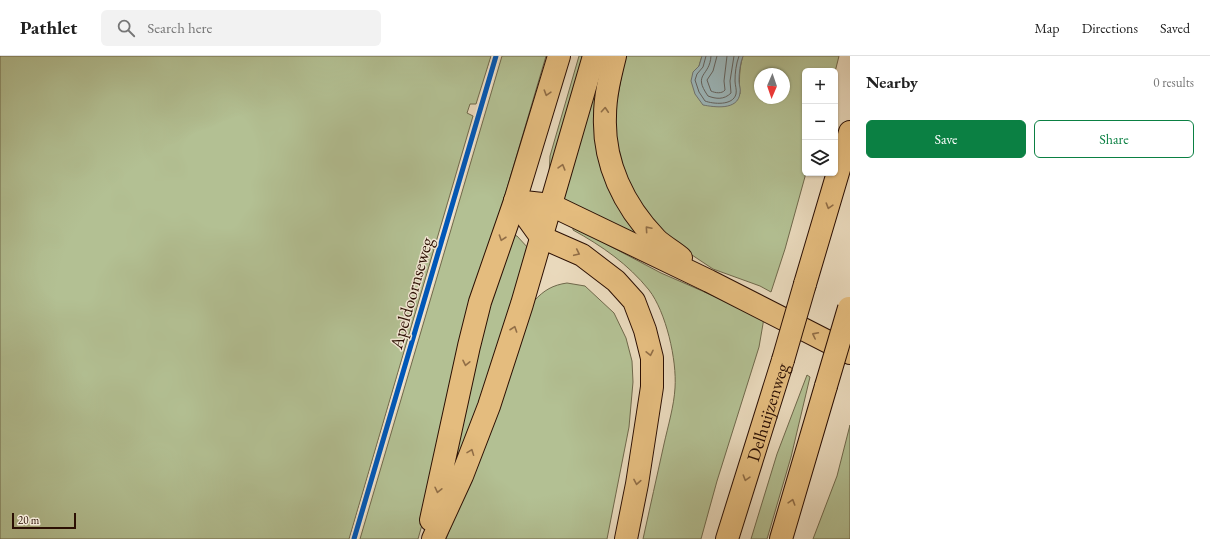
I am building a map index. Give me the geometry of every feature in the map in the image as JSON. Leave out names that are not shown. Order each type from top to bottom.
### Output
[{"type":"main road","points":[[427,539],[480,302],[515,201],[559,56]]},
{"type":"main road","points":[[433,539],[462,476],[489,406],[522,304],[594,56]]},
{"type":"main road","points":[[615,56],[608,87],[605,117],[606,135],[613,173],[621,191],[634,213],[658,240],[709,282]]},
{"type":"main road","name":"Delhuijzenweg","points":[[727,539],[850,132]]},
{"type":"main road","points":[[515,201],[551,205],[850,353]]},
{"type":"main road","points":[[515,201],[541,237],[582,256],[616,281],[634,302],[645,330],[652,358],[652,387],[637,484],[626,539]]},
{"type":"main road","points":[[781,539],[849,306]]},
{"type":"green space","points":[[0,56],[491,56],[476,104],[470,104],[467,113],[473,116],[349,539],[0,539]]},
{"type":"green space","points":[[502,56],[546,56],[487,256],[433,486],[418,539],[360,539]]},
{"type":"green space","points":[[579,56],[586,56],[549,176],[550,156]]},
{"type":"green space","points":[[602,56],[596,115],[649,244],[560,199]]},
{"type":"green space","points":[[625,56],[702,56],[699,66],[693,72],[740,94],[739,85],[743,56],[839,56],[836,68],[802,68],[802,176],[805,176],[785,249],[771,292],[760,286],[713,269],[664,234],[635,198],[617,152],[614,118]]},
{"type":"green space","points":[[574,227],[661,273],[764,318],[759,347],[717,481],[701,539],[643,539],[671,416],[675,388],[672,350],[661,311],[649,290],[614,256],[573,230]]},
{"type":"green space","points":[[513,235],[517,236],[529,249],[494,366],[453,479],[449,478],[477,347]]},
{"type":"green space","points":[[567,283],[585,286],[614,313],[626,338],[632,361],[633,382],[629,427],[607,539],[446,539],[534,301],[549,289],[557,285]]},
{"type":"green space","points":[[807,375],[810,377],[791,457],[767,539],[751,539],[777,454]]},
{"type":"green space","points":[[850,425],[850,539],[813,539],[837,476]]},
{"type":"water","points":[[702,56],[743,56],[739,75],[740,93],[735,103],[719,107],[703,105],[695,94],[691,81],[693,72],[699,66]]},
{"type":"cycle path","name":"Apeldoornseweg","points":[[354,539],[496,56]]}]
